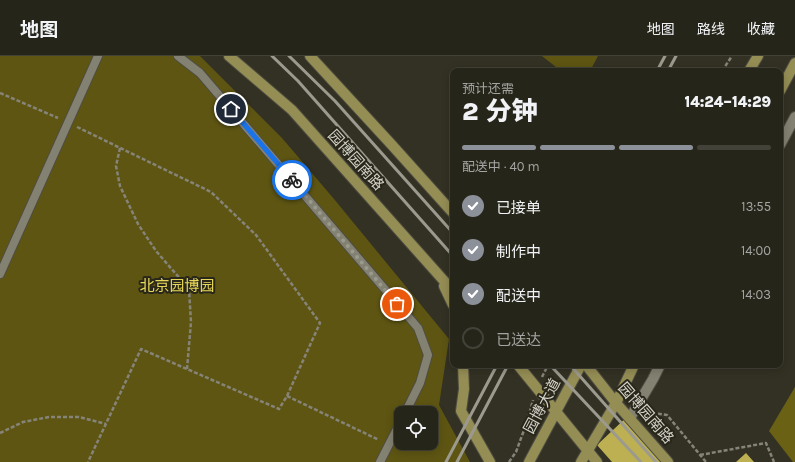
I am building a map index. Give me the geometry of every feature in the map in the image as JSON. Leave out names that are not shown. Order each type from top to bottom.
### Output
[{"type":"main road","name":"园博园南路","points":[[229,56],[292,110],[450,288]]},
{"type":"main road","points":[[310,56],[450,210]]},
{"type":"main road","points":[[751,68],[758,56]]},
{"type":"main road","points":[[783,85],[795,63]]},
{"type":"main road","points":[[438,275],[450,298]]},
{"type":"main road","points":[[463,368],[464,389],[460,411],[490,462]]},
{"type":"main road","points":[[521,368],[597,462]]},
{"type":"main road","name":"园博大道","points":[[529,462],[579,368]]},
{"type":"main road","name":"园博园南路","points":[[588,368],[616,403],[668,462]]},
{"type":"main road","points":[[581,462],[616,403],[633,368]]},
{"type":"street","points":[[783,140],[795,118]]},
{"type":"street","points":[[630,418],[658,368]]},
{"type":"lane","points":[[0,274],[98,56]]},
{"type":"lane","points":[[178,56],[200,73],[418,328],[428,355],[420,383],[408,406]]},
{"type":"lane","points":[[380,462],[394,435]]},
{"type":"path","points":[[724,68],[732,56]]},
{"type":"path","points":[[0,93],[68,122],[211,192],[256,235],[320,323],[287,396],[279,409],[141,349],[88,462]]},
{"type":"path","points":[[120,148],[116,166],[120,186],[138,224],[156,251],[189,289],[191,322],[187,369]]},
{"type":"path","name":"园博大道","points":[[509,462],[516,452],[527,422],[536,386],[546,368]]},
{"type":"path","points":[[287,396],[389,445]]},
{"type":"path","points":[[630,418],[648,412],[667,415],[706,462]]},
{"type":"path","points":[[0,433],[23,422],[49,417],[79,417],[106,424]]},
{"type":"path","points":[[700,455],[766,443],[774,462]]},
{"type":"green space","name":"北京园博园","points":[[0,56],[200,56],[282,138],[449,339],[439,405],[470,462],[0,462]]},
{"type":"green space","points":[[542,56],[598,56],[592,68],[557,68]]},
{"type":"shaded area","points":[[795,387],[795,462],[793,462],[769,431]]},
{"type":"building","points":[[630,414],[674,462],[612,462],[597,445]]},
{"type":"building","points":[[746,453],[754,462],[736,462]]},
{"type":"railway","points":[[272,56],[298,81],[450,253]]},
{"type":"railway","points":[[289,56],[335,101],[450,230]]},
{"type":"railway","points":[[659,68],[665,56]]},
{"type":"railway","points":[[670,68],[676,56]]},
{"type":"railway","points":[[446,462],[495,368]]},
{"type":"railway","points":[[457,462],[506,368]]},
{"type":"railway","points":[[553,368],[641,462]]},
{"type":"railway","points":[[573,368],[656,462]]},
{"type":"way so far","points":[[292,180],[397,304]]},
{"type":"route","points":[[231,109],[292,180]]}]
